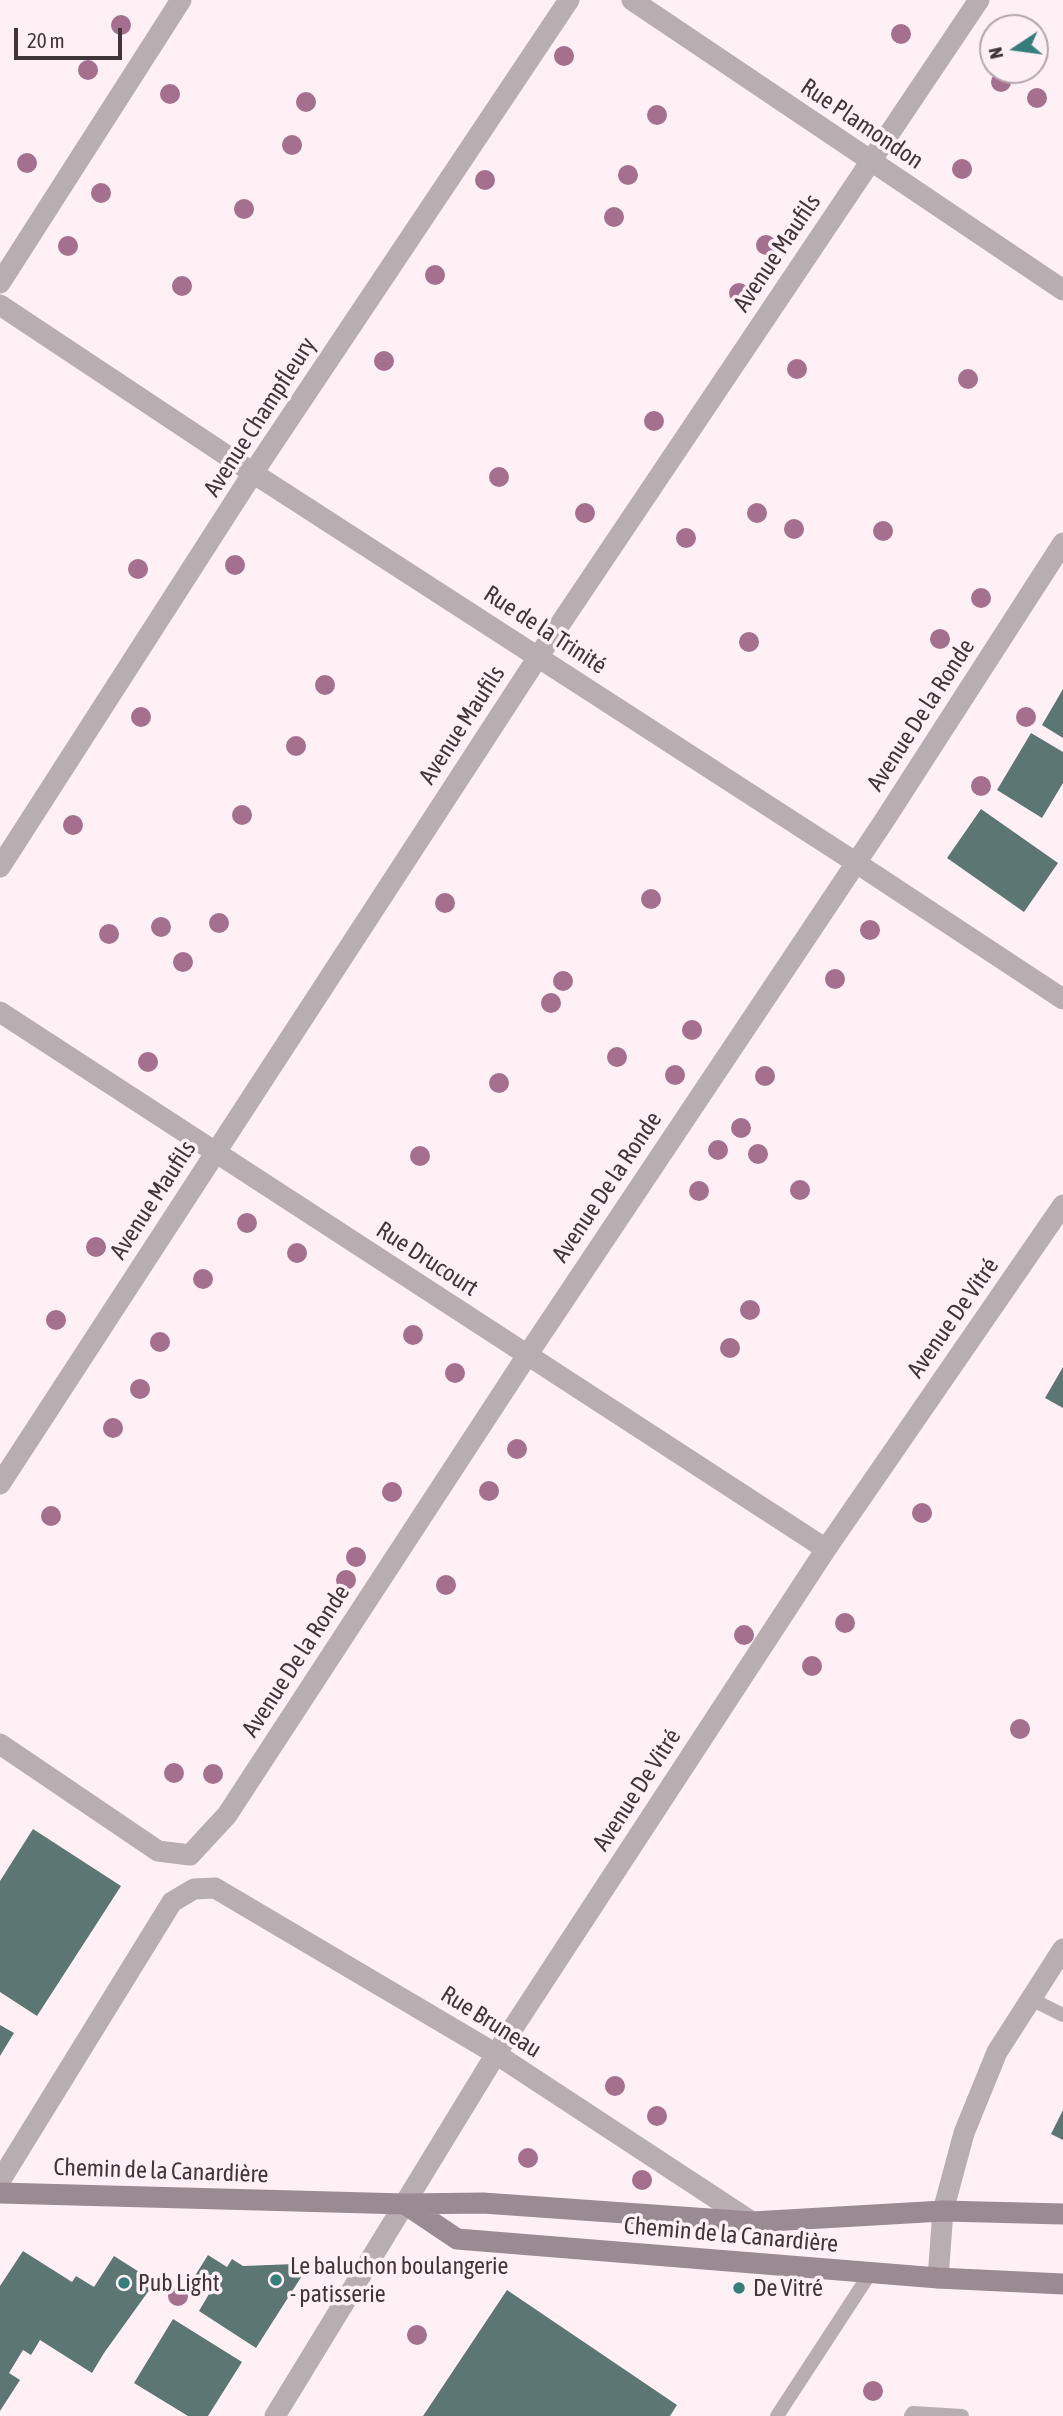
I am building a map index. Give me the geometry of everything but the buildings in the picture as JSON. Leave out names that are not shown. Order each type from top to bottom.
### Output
[{"type":"main road","name":"Chemin de la Canardière","points":[[0,2193],[405,2204],[483,2203],[752,2222],[943,2211],[1063,2214]]},
{"type":"main road","name":"Chemin de la Canardière","points":[[405,2204],[457,2239],[938,2278],[1063,2284]]},
{"type":"street","points":[[0,282],[181,0]]},
{"type":"street","name":"Avenue Champfleury","points":[[0,867],[253,474],[569,0]]},
{"type":"street","name":"Rue Plamondon","points":[[632,0],[1063,290]]},
{"type":"street","name":"Avenue Maufils","points":[[0,1484],[538,657],[979,0]]},
{"type":"street","name":"Rue de la Trinité","points":[[0,305],[253,474],[1063,999]]},
{"type":"street","name":"Avenue De la Ronde","points":[[0,1744],[158,1851],[190,1855],[227,1815],[528,1354],[884,821],[1063,543]]},
{"type":"street","name":"Rue Drucourt","points":[[0,1012],[827,1549]]},
{"type":"street","name":"Avenue De Vitré","points":[[275,2416],[496,2054],[827,1549],[1063,1205]]},
{"type":"street","name":"Rue Bruneau","points":[[0,2181],[170,1904],[194,1889],[215,1888],[496,2054],[752,2222]]},
{"type":"street","points":[[938,2278],[943,2211],[964,2133],[997,2052],[1063,1949]]},
{"type":"lane","points":[[1031,1999],[1063,2015]]},
{"type":"lane","points":[[777,2416],[871,2272]]},
{"type":"lane","points":[[911,2416],[913,2413],[962,2416]]},
{"type":"place","name":"Le baluchon boulangerie - patisserie","points":[[276,2280]]},
{"type":"place","name":"Pub Light","points":[[124,2283]]},
{"type":"place","name":"De Vitré","points":[[739,2288]]}]
